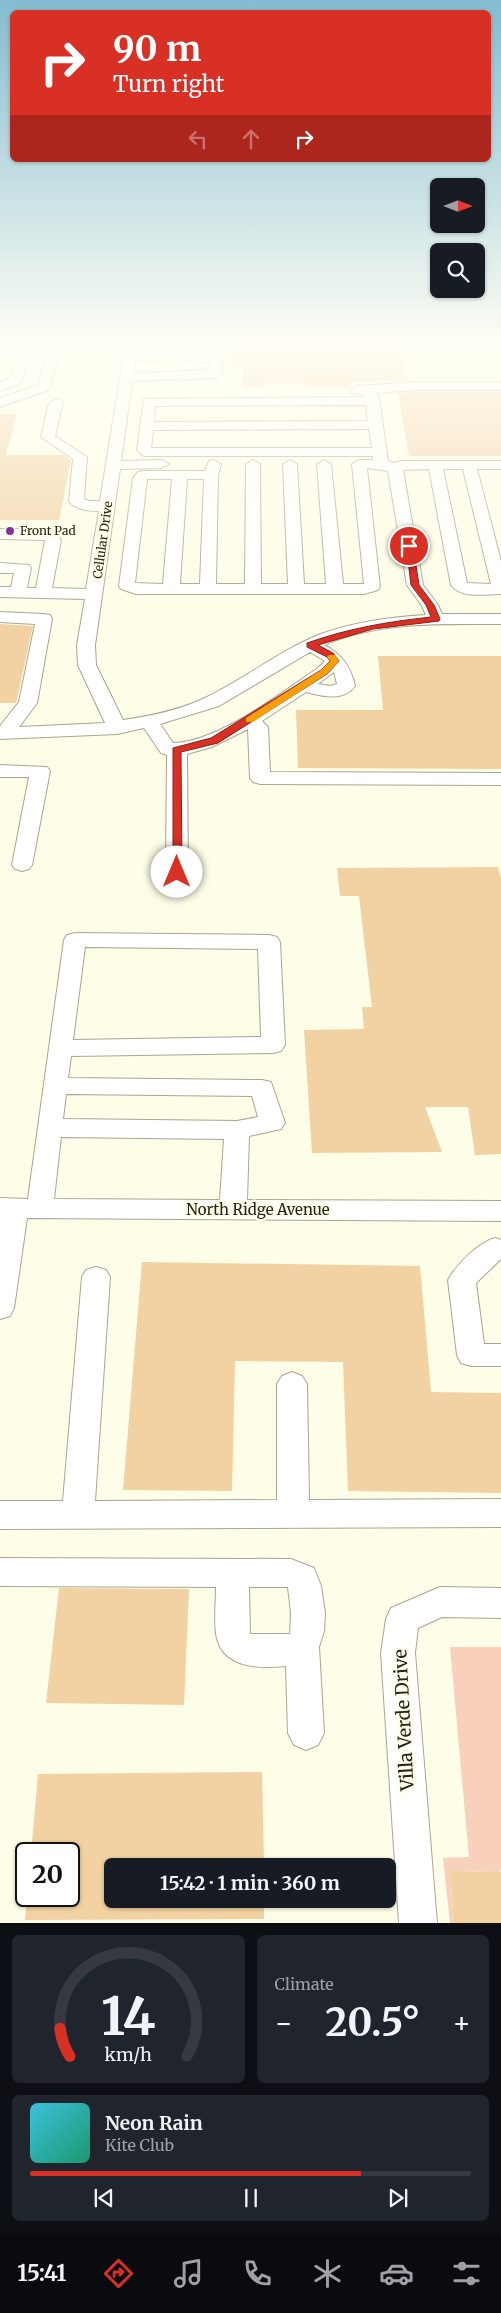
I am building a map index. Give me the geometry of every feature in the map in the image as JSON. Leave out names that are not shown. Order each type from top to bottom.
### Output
[{"type":"street","points":[[48,436],[80,457],[76,501],[87,506],[107,506]]},
{"type":"street","name":"Cellular Drive","points":[[117,728],[87,665],[86,645],[113,465],[120,436]]},
{"type":"street","points":[[145,436],[145,440],[384,456],[402,465],[501,465]]},
{"type":"street","points":[[379,436],[415,585],[430,605],[436,619]]},
{"type":"street","points":[[360,464],[372,587],[364,589],[136,589],[127,586],[140,478],[143,475],[180,475],[253,464],[360,464],[384,456]]},
{"type":"street","points":[[253,464],[253,589]]},
{"type":"street","points":[[290,464],[296,589]]},
{"type":"street","points":[[324,464],[335,589]]},
{"type":"street","points":[[113,465],[213,470]]},
{"type":"street","points":[[434,465],[459,585],[466,589],[501,589],[469,465]]},
{"type":"street","points":[[208,589],[213,470]]},
{"type":"street","points":[[171,589],[180,475]]},
{"type":"street","points":[[0,534],[40,534],[51,537],[52,544],[43,594]]},
{"type":"street","points":[[0,543],[52,544]]},
{"type":"street","points":[[0,568],[23,568],[18,592]]},
{"type":"street","points":[[0,592],[95,594]]},
{"type":"street","points":[[0,618],[44,619],[28,703],[2,732]]},
{"type":"street","points":[[2,732],[81,731],[117,728],[149,722],[196,708],[231,694],[310,645],[343,634],[373,627],[436,619],[501,619]]},
{"type":"street","points":[[302,686],[329,691],[340,690],[346,686],[343,672],[330,655],[310,645]]},
{"type":"street","points":[[149,722],[168,749],[177,750],[215,740],[324,672],[335,661]]},
{"type":"street","points":[[247,721],[259,726],[260,778],[501,779]]},
{"type":"street","points":[[177,750],[177,872]]},
{"type":"street","points":[[0,771],[40,771],[22,865]]},
{"type":"street","points":[[0,1308],[18,1208],[49,1128],[55,1086],[60,1048],[75,940],[268,942],[273,1045],[60,1048]]},
{"type":"street","points":[[49,1128],[237,1130],[272,1123],[262,1088],[55,1086]]},
{"type":"street","points":[[233,1210],[237,1130]]},
{"type":"street","name":"North Ridge Avenue","points":[[18,1208],[495,1211]]},
{"type":"street","points":[[495,1211],[498,1250],[462,1280],[471,1355],[501,1355]]},
{"type":"street","points":[[78,1514],[96,1276]]},
{"type":"street","points":[[292,1384],[293,1513]]},
{"type":"street","points":[[0,1514],[501,1513]]},
{"type":"street","points":[[0,1572],[291,1573],[302,1578],[306,1590],[307,1638],[302,1647],[306,1733]]},
{"type":"street","points":[[232,1573],[233,1635],[236,1644],[244,1649],[291,1650],[302,1647]]},
{"type":"street","name":"Villa Verde Drive","points":[[418,1923],[398,1652],[403,1619],[440,1602],[501,1603]]},
{"type":"shaded area","points":[[450,1647],[501,1647],[501,1868],[500,1872],[450,1871],[454,1923],[450,1923],[443,1858],[469,1857]]},
{"type":"building","points":[[0,436],[11,436],[6,455],[63,455],[71,460],[59,520],[0,520]]},
{"type":"building","points":[[405,436],[501,436],[501,456],[409,456]]},
{"type":"building","points":[[0,624],[33,626],[16,703],[0,703]]},
{"type":"building","points":[[378,656],[501,656],[501,769],[298,768],[296,710],[383,710]]},
{"type":"building","points":[[498,867],[501,878],[501,1154],[475,1155],[468,1107],[425,1107],[442,1152],[312,1153],[304,1030],[364,1029],[362,1007],[372,1007],[359,896],[340,896],[337,868]]},
{"type":"building","points":[[142,1262],[420,1266],[431,1392],[501,1393],[501,1493],[348,1491],[343,1362],[235,1361],[232,1491],[123,1490]]},
{"type":"building","points":[[59,1588],[189,1589],[184,1705],[46,1703]]},
{"type":"building","points":[[262,1772],[264,1858],[104,1858],[104,1908],[264,1908],[264,1919],[25,1920],[26,1907],[80,1907],[80,1842],[32,1842],[38,1774]]},
{"type":"building","points":[[450,1871],[501,1872],[501,1923],[454,1923]]},
{"type":"slow traffic","points":[[249,720],[324,672],[335,661],[332,657]]},
{"type":"place","name":"Front Pad","points":[[10,531]]},
{"type":"route","points":[[177,872],[177,750],[180,751],[215,740],[324,672],[335,661],[330,655],[310,645],[322,640],[373,627],[413,620],[436,619],[430,605],[415,585],[409,546]]}]
